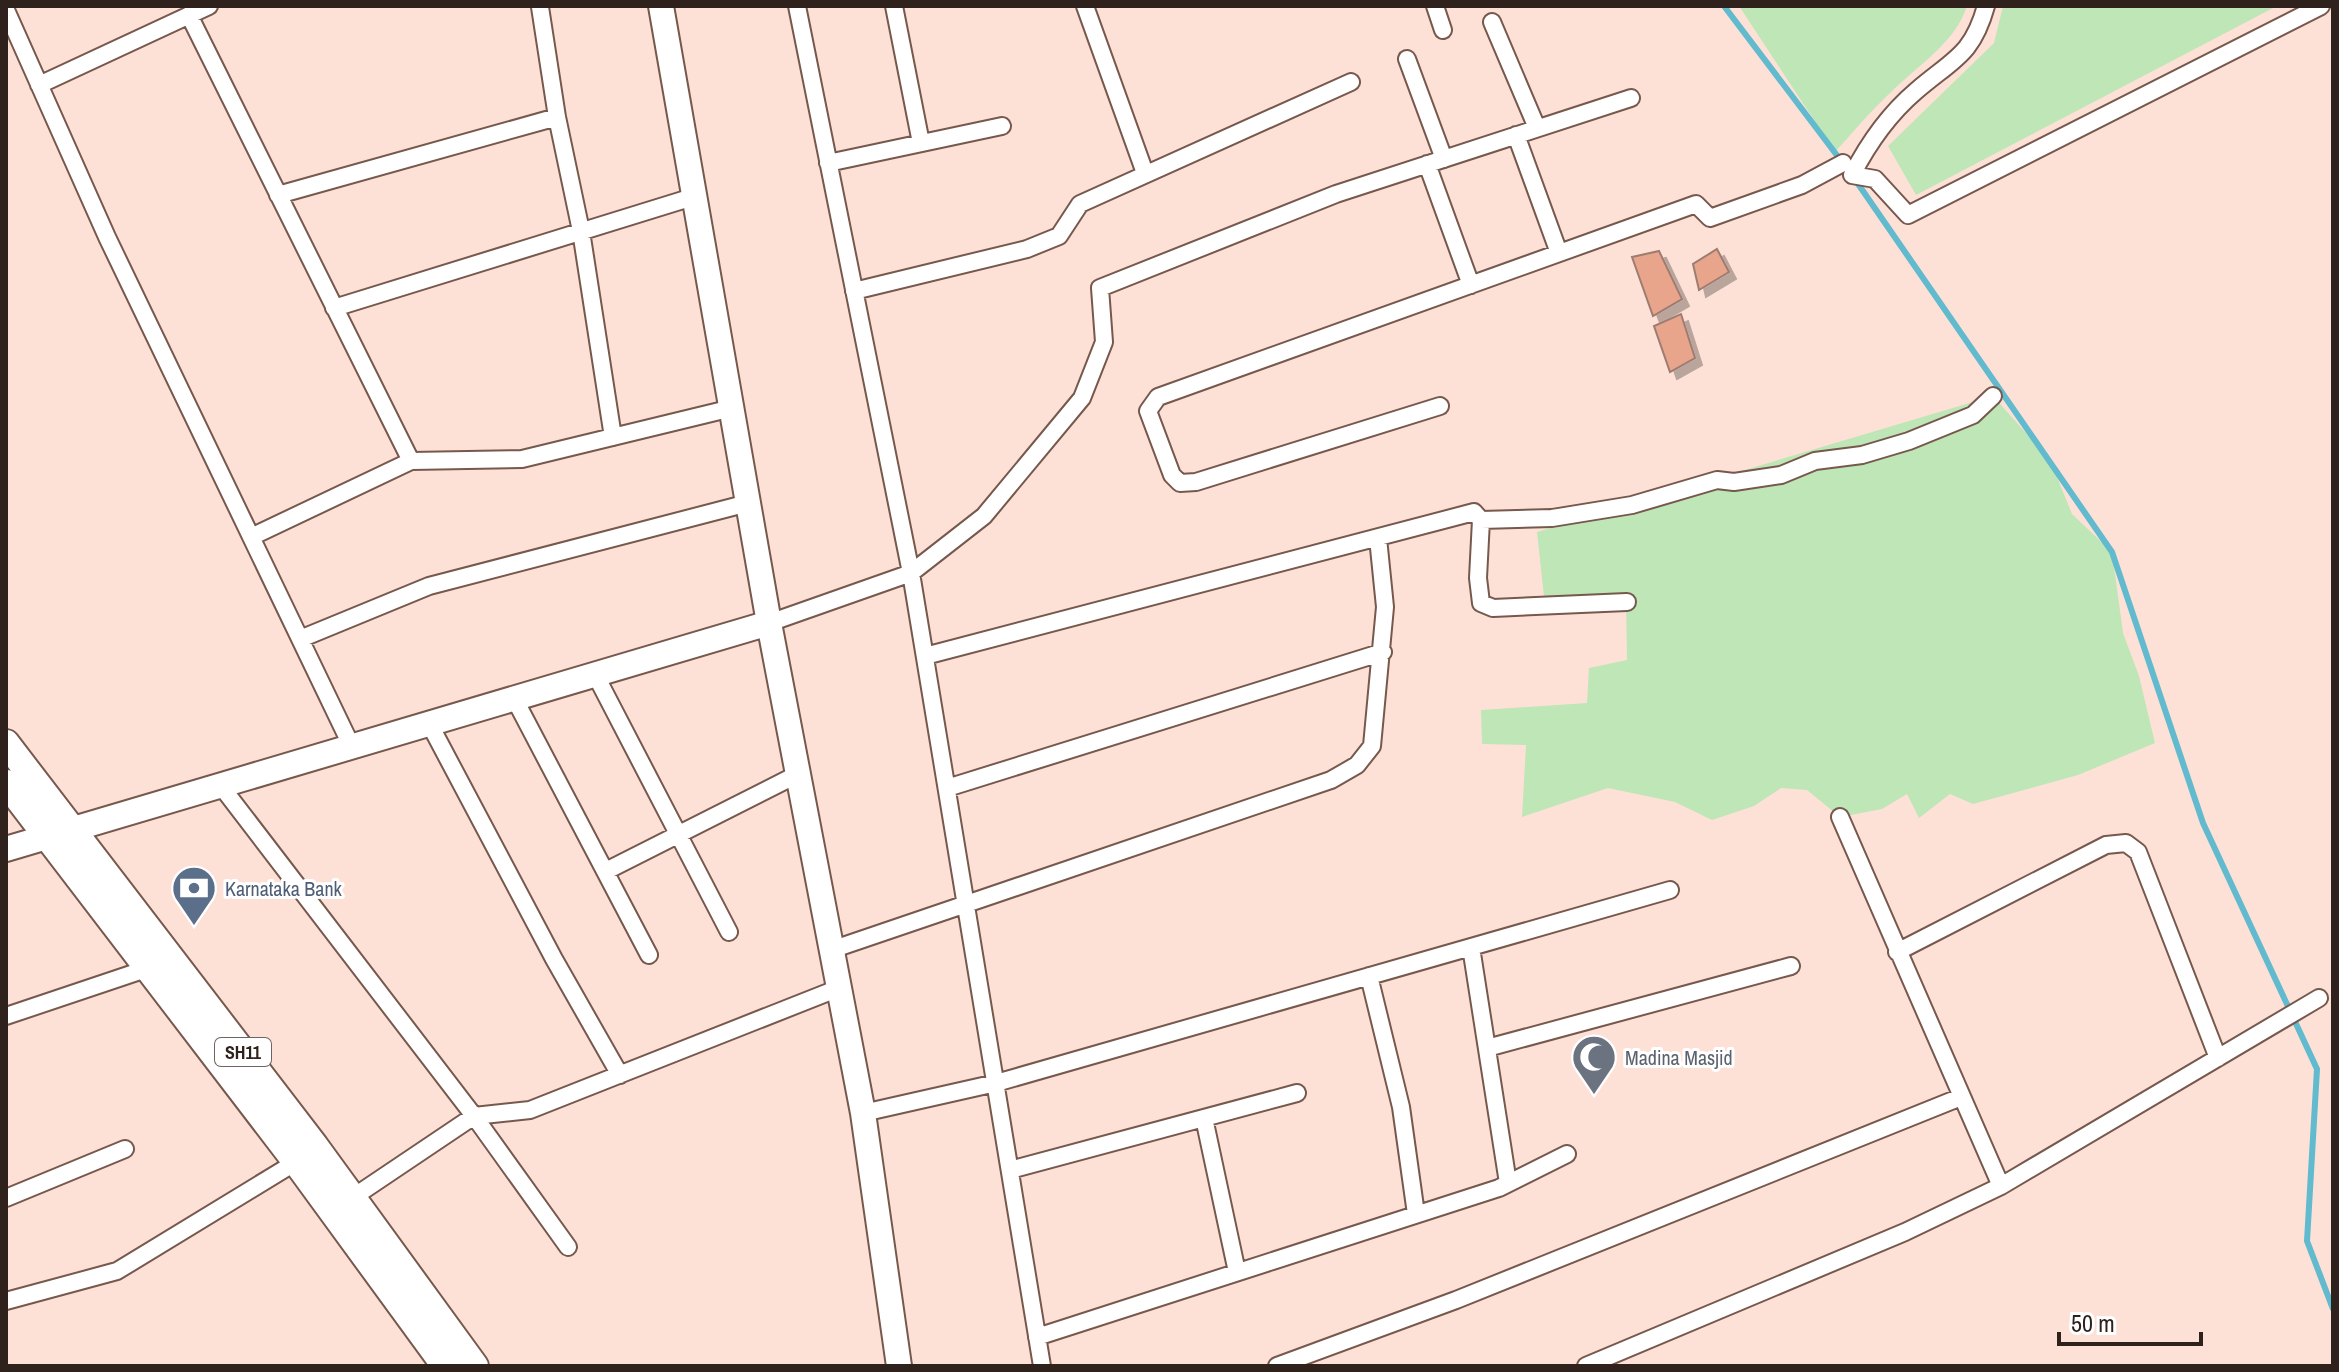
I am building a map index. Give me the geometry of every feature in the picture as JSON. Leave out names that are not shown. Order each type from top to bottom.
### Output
[{"type":"main road","name":"SH11","points":[[6,743],[61,835],[160,964],[352,1198],[475,1366]]},
{"type":"main road","name":"SH11","points":[[6,783],[61,835]]},
{"type":"main road","name":"SH11","points":[[160,964],[435,1363]]},
{"type":"street","points":[[39,85],[209,6]]},
{"type":"street","points":[[661,6],[769,623],[863,1113],[899,1366]]},
{"type":"street","points":[[797,6],[911,573],[1042,1366]]},
{"type":"street","points":[[894,6],[921,143]]},
{"type":"street","points":[[1085,6],[1145,173]]},
{"type":"street","points":[[1435,6],[1443,30]]},
{"type":"street","points":[[1986,6],[1974,41],[1950,66],[1916,91],[1882,126],[1852,175],[1875,179],[1908,215],[2321,6]]},
{"type":"street","points":[[540,7],[557,117],[581,231],[613,437]]},
{"type":"street","points":[[6,10],[107,237],[351,745]]},
{"type":"street","points":[[189,15],[411,461]]},
{"type":"street","points":[[1492,22],[1537,128]]},
{"type":"street","points":[[1407,59],[1444,159]]},
{"type":"street","points":[[854,291],[1027,249],[1059,236],[1080,204],[1351,82]]},
{"type":"street","points":[[6,849],[769,623],[911,573],[984,516],[1082,398],[1104,342],[1100,288],[1336,194],[1631,98]]},
{"type":"street","points":[[278,195],[557,117]]},
{"type":"street","points":[[828,163],[1002,126]]},
{"type":"street","points":[[1516,135],[1559,253]]},
{"type":"street","points":[[1440,406],[1196,482],[1180,483],[1172,475],[1148,411],[1158,397],[1696,204],[1710,218],[1802,185],[1843,163]]},
{"type":"street","points":[[1427,164],[1471,285]]},
{"type":"street","points":[[334,308],[696,196]]},
{"type":"street","points":[[1481,520],[1552,518],[1632,505],[1717,480],[1734,482],[1781,475],[1815,461],[1862,455],[1909,441],[1973,415],[1993,396]]},
{"type":"street","points":[[251,537],[411,461],[522,459],[732,408]]},
{"type":"street","points":[[300,639],[429,586],[748,503]]},
{"type":"street","points":[[925,656],[1474,512],[1481,520],[1478,578],[1481,603],[1493,608],[1627,602]]},
{"type":"street","points":[[831,950],[1331,780],[1357,765],[1372,746],[1383,652],[1385,607],[1378,538]]},
{"type":"street","points":[[947,788],[1383,652]]},
{"type":"street","points":[[595,674],[729,932]]},
{"type":"street","points":[[514,698],[649,955]]},
{"type":"street","points":[[429,723],[554,959],[620,1075]]},
{"type":"street","points":[[606,871],[798,774]]},
{"type":"street","points":[[221,786],[474,1116],[568,1247]]},
{"type":"street","points":[[1840,817],[2001,1186]]},
{"type":"street","points":[[1897,952],[2106,845],[2126,843],[2138,852],[2218,1058]]},
{"type":"street","points":[[863,1113],[996,1083],[1670,890]]},
{"type":"street","points":[[1471,947],[1508,1183]]},
{"type":"street","points":[[6,1016],[160,964]]},
{"type":"street","points":[[1487,1048],[1791,966]]},
{"type":"street","points":[[1369,976],[1401,1107],[1416,1214]]},
{"type":"street","points":[[352,1198],[474,1116],[530,1110],[839,988]]},
{"type":"street","points":[[1586,1366],[1621,1359],[2001,1186],[2319,998]]},
{"type":"street","points":[[1010,1170],[1297,1093]]},
{"type":"street","points":[[1277,1366],[1456,1300],[1961,1097]]},
{"type":"street","points":[[1204,1118],[1237,1272]]},
{"type":"street","points":[[6,1198],[125,1149]]},
{"type":"street","points":[[1037,1337],[1508,1183],[1567,1154]]},
{"type":"street","points":[[6,1301],[117,1271],[296,1162]]},
{"type":"green space","points":[[1739,6],[1967,6],[1962,19],[1945,42],[1883,100],[1835,152]]},
{"type":"green space","points":[[2003,6],[2277,6],[1916,195],[1888,146],[1994,43]]},
{"type":"green space","points":[[1993,396],[2050,460],[2072,514],[2112,552],[2123,633],[2139,676],[2155,743],[2078,775],[1973,804],[1950,794],[1919,818],[1907,794],[1882,809],[1840,817],[1807,790],[1781,788],[1754,806],[1712,820],[1675,802],[1608,788],[1522,817],[1526,745],[1482,744],[1481,710],[1587,703],[1589,668],[1627,660],[1626,602],[1545,606],[1537,532]]},
{"type":"building","points":[[1717,249],[1729,272],[1699,290],[1693,264]]},
{"type":"building","points":[[1659,251],[1682,299],[1653,316],[1632,257]]},
{"type":"building","points":[[1681,314],[1695,358],[1670,372],[1654,326]]},
{"type":"waterway","points":[[1724,6],[1842,162]]},
{"type":"waterway","points":[[1854,178],[2112,552],[2203,823],[2317,1069],[2307,1241],[2333,1309]]},
{"type":"place","name":"Karnataka Bank","points":[[194,927]]},
{"type":"place","name":"Madina Masjid","points":[[1594,1096]]}]
